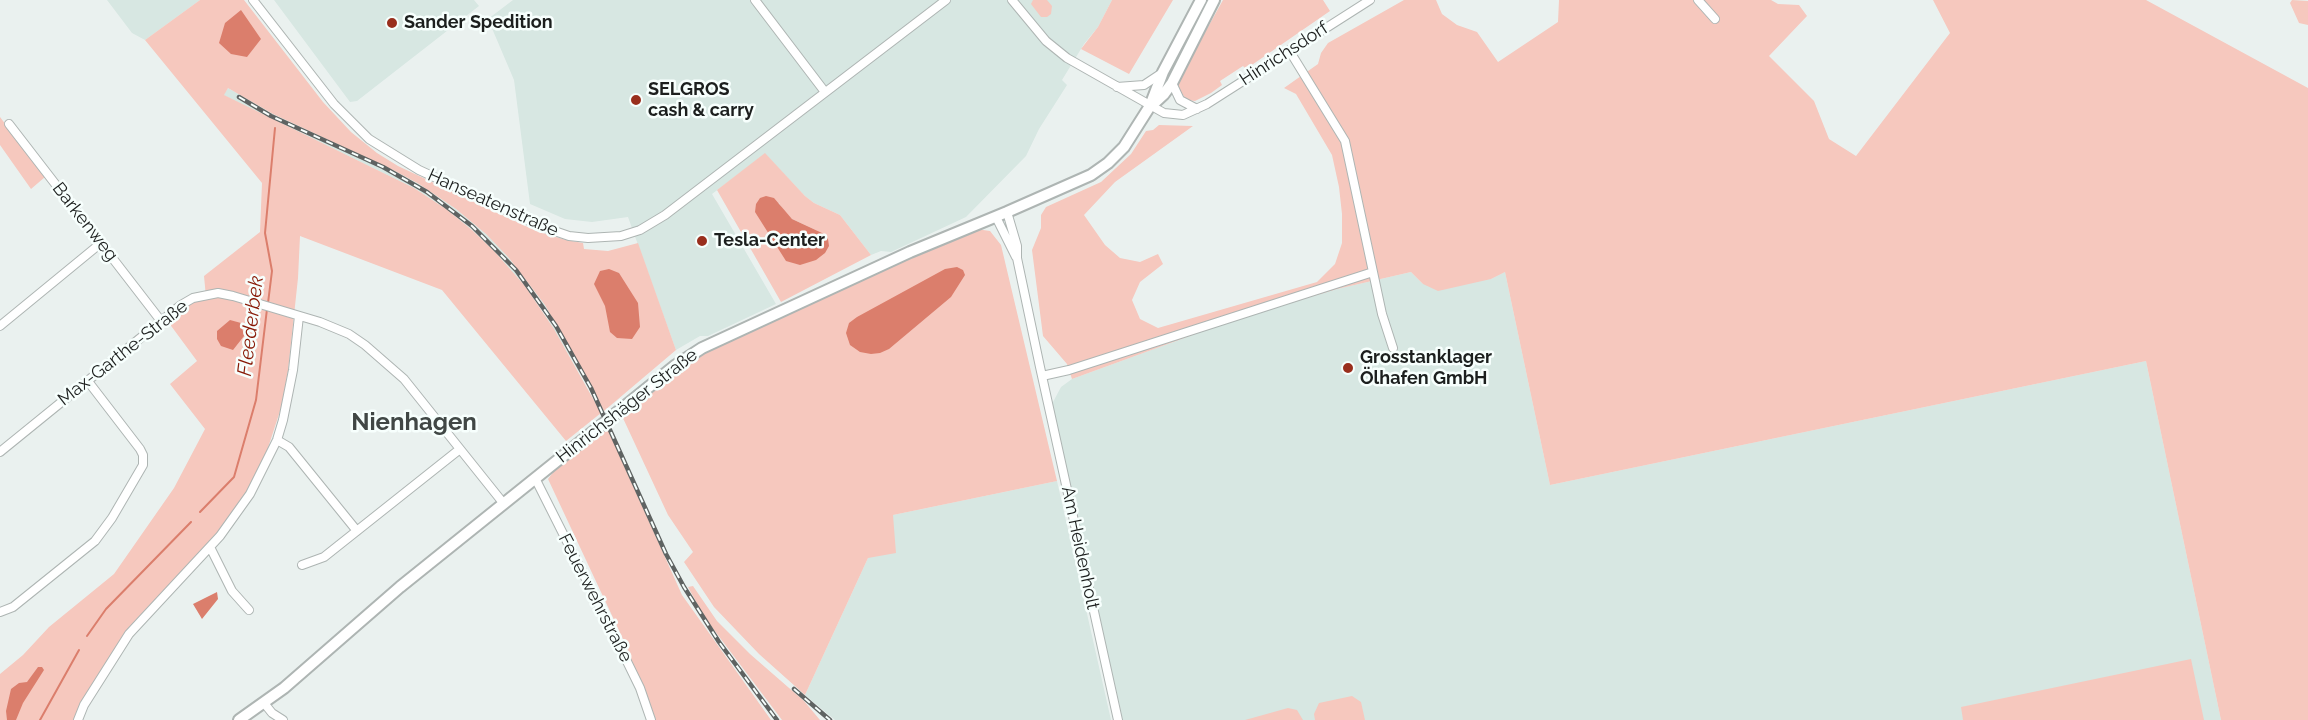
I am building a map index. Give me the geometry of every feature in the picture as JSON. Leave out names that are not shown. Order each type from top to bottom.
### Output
[{"type":"main road","name":"Hinrichshäger Straße","points":[[239,720],[264,703],[392,593],[535,478],[676,365],[702,348],[910,252],[1091,175],[1108,163],[1124,147],[1150,106],[1163,72],[1201,0]]},
{"type":"main road","name":"Hinrichshäger Straße","points":[[1150,106],[1164,94],[1172,83],[1214,0]]},
{"type":"street","name":"Hanseatenstraße","points":[[253,0],[334,104],[369,139],[419,170],[540,226],[570,236],[588,238],[612,237],[649,225],[665,215],[946,0]]},
{"type":"street","points":[[755,0],[825,92]]},
{"type":"street","name":"Hinrichsdorf","points":[[1012,0],[1056,50],[1116,87],[1172,115],[1183,115],[1197,109],[1370,0]]},
{"type":"street","points":[[1698,0],[1714,19]]},
{"type":"street","points":[[1289,50],[1345,141],[1350,155],[1390,349]]},
{"type":"street","points":[[1116,87],[1144,85],[1163,72]]},
{"type":"street","points":[[1172,83],[1180,100],[1197,109]]},
{"type":"street","name":"Barkenweg","points":[[9,124],[161,321]]},
{"type":"street","name":"Am Heidenholt","points":[[1007,212],[1017,246],[1017,258],[1042,376],[1118,720]]},
{"type":"street","name":"Am Heidenholt","points":[[996,217],[1017,258]]},
{"type":"street","points":[[0,326],[101,243]]},
{"type":"street","points":[[1042,376],[1069,370],[1373,272]]},
{"type":"street","name":"Max-Garthe-Straße","points":[[0,452],[181,304],[193,298],[218,293],[320,322],[349,334],[383,359],[404,379],[504,504]]},
{"type":"street","points":[[78,720],[84,705],[129,634],[231,523],[250,494],[277,440],[290,389],[299,316]]},
{"type":"street","points":[[0,612],[13,607],[95,541],[112,518],[142,465],[143,455],[140,450],[87,380]]},
{"type":"street","points":[[277,440],[288,447],[357,531]]},
{"type":"street","points":[[302,565],[324,557],[460,449]]},
{"type":"street","name":"Feuerwehrstraße","points":[[535,478],[640,688],[651,720]]},
{"type":"street","points":[[210,547],[232,591],[249,610]]},
{"type":"street","points":[[264,703],[272,713],[283,720]]},
{"type":"shaded area","points":[[107,0],[200,0],[145,40],[132,33]]},
{"type":"shaded area","points":[[200,0],[244,0],[323,102],[351,132],[398,166],[536,231],[583,243],[584,249],[608,251],[638,243],[676,350],[604,411],[545,305],[509,258],[486,234],[456,209],[419,184],[273,114],[228,88],[224,95],[414,188],[472,230],[525,286],[554,329],[601,413],[566,441],[442,290],[300,236],[288,371],[281,408],[264,460],[241,502],[214,538],[129,627],[81,703],[74,720],[0,720],[0,674],[23,655],[49,627],[114,574],[174,488],[205,429],[170,384],[197,361],[166,319],[190,302],[206,297],[204,276],[260,232],[262,183],[145,40]]},
{"type":"shaded area","points":[[274,0],[474,0],[479,6],[357,101],[350,102]]},
{"type":"shaded area","points":[[513,0],[1112,0],[1098,27],[1084,44],[1062,80],[1067,85],[1039,129],[1026,156],[966,217],[891,252],[881,251],[871,255],[840,215],[814,203],[805,196],[765,154],[712,194],[776,304],[708,336],[700,336],[676,350],[628,217],[592,222],[565,219],[530,204],[514,80],[488,19]]},
{"type":"shaded area","points":[[1033,0],[1047,0],[1052,6],[1051,14],[1041,17],[1031,4]]},
{"type":"shaded area","points":[[1112,0],[1173,0],[1129,74],[1081,49],[1098,27]]},
{"type":"shaded area","points":[[1223,0],[1323,0],[1330,11],[1246,69],[1243,66],[1220,81],[1222,85],[1211,93],[1195,101],[1187,100],[1178,89],[1178,81]]},
{"type":"shaded area","points":[[1404,0],[1436,0],[1442,14],[1457,25],[1477,32],[1498,62],[1558,22],[1559,0],[1771,0],[1778,4],[1799,5],[1807,16],[1769,56],[1814,101],[1829,139],[1856,156],[1950,33],[1933,0],[2146,0],[2308,88],[2308,720],[2221,720],[2146,361],[1550,485],[1505,272],[1491,279],[1438,291],[1423,284],[1411,272],[1337,289],[1228,322],[1072,379],[1067,364],[1043,336],[1032,250],[1041,228],[1041,215],[1046,207],[1101,182],[1131,154],[1146,131],[1153,130],[1159,125],[1193,126],[1115,182],[1084,215],[1105,245],[1120,258],[1140,262],[1158,254],[1163,264],[1140,282],[1132,300],[1140,319],[1158,328],[1317,282],[1335,264],[1342,243],[1339,187],[1332,155],[1296,94],[1284,88],[1318,64],[1321,53],[1328,43]]},
{"type":"shaded area","points":[[2292,0],[2308,1],[2308,25],[2299,23],[2290,3]]},
{"type":"shaded area","points":[[241,10],[261,39],[247,57],[231,54],[219,43],[225,23]]},
{"type":"shaded area","points":[[228,88],[273,114],[419,184],[456,209],[486,234],[509,258],[545,305],[591,385],[606,416],[604,419],[596,401],[540,306],[495,252],[472,230],[414,188],[223,95]]},
{"type":"shaded area","points":[[0,117],[45,177],[31,189],[0,145]]},
{"type":"shaded area","points":[[765,153],[805,196],[814,203],[840,215],[871,255],[781,302],[717,190]],"holes":[[[779,203],[792,219],[822,233],[756,204]]]},
{"type":"shaded area","points":[[766,196],[774,198],[792,219],[822,233],[828,239],[829,246],[825,253],[816,260],[800,265],[786,261],[755,212],[760,198]]},
{"type":"shaded area","points":[[976,229],[990,231],[1001,245],[1057,481],[893,515],[896,553],[868,558],[805,695],[759,654],[714,607],[684,562],[693,552],[668,515],[622,416],[706,351]]},
{"type":"shaded area","points":[[957,267],[963,270],[965,275],[951,297],[889,349],[871,354],[860,352],[850,345],[846,333],[849,323],[857,317],[945,269]]},
{"type":"shaded area","points":[[609,269],[619,273],[638,303],[640,327],[632,339],[617,338],[610,332],[605,306],[594,284],[600,271]]},
{"type":"shaded area","points":[[1411,272],[1423,284],[1491,279],[1505,272],[1550,485],[2146,361],[2221,720],[1123,720],[1052,404],[1061,387],[1072,379],[1228,322],[1337,289]]},
{"type":"shaded area","points":[[230,320],[241,323],[244,336],[233,350],[221,346],[217,339],[217,331]]},
{"type":"shaded area","points":[[607,428],[682,595],[771,720],[656,720],[623,639],[548,479],[554,471]]},
{"type":"shaded area","points":[[1057,481],[1111,720],[835,720],[805,695],[868,558],[893,515]]},
{"type":"shaded area","points":[[693,586],[717,621],[750,654],[804,701],[820,720],[782,720],[705,618],[688,587]]},
{"type":"shaded area","points":[[217,592],[218,599],[202,619],[193,604]]},
{"type":"shaded area","points":[[2191,659],[2204,720],[1963,720],[1961,707]]},
{"type":"shaded area","points":[[38,667],[44,670],[23,703],[16,720],[7,720],[6,711],[11,689],[19,683],[27,682]]},
{"type":"shaded area","points":[[1352,696],[1361,702],[1365,720],[1315,720],[1314,714],[1319,703]]},
{"type":"shaded area","points":[[1288,708],[1297,710],[1303,720],[1245,720]]},
{"type":"waterway","name":"Fleederbek","points":[[268,303],[272,271],[265,233],[275,128]]},
{"type":"waterway","name":"Fleederbek","points":[[200,512],[234,477],[256,400],[267,309]]},
{"type":"waterway","name":"Fleederbek","points":[[87,636],[106,609],[191,522]]},
{"type":"waterway","name":"Fleederbek","points":[[40,720],[79,650]]},
{"type":"railway","points":[[239,97],[271,116],[383,167],[427,192],[472,226],[516,270],[556,326],[591,388],[666,554],[684,587],[719,642],[777,720]]},
{"type":"railway","points":[[794,689],[830,720]]},
{"type":"place","name":"Sander Spedition","points":[[392,23]]},
{"type":"place","name":"SELGROS cash & carry","points":[[636,100]]},
{"type":"place","name":"Tesla-Center","points":[[702,241]]},
{"type":"place","name":"Grosstanklager Ölhafen GmbH","points":[[1348,368]]},
{"type":"district","name":"Nienhagen","points":[[414,423]]}]
